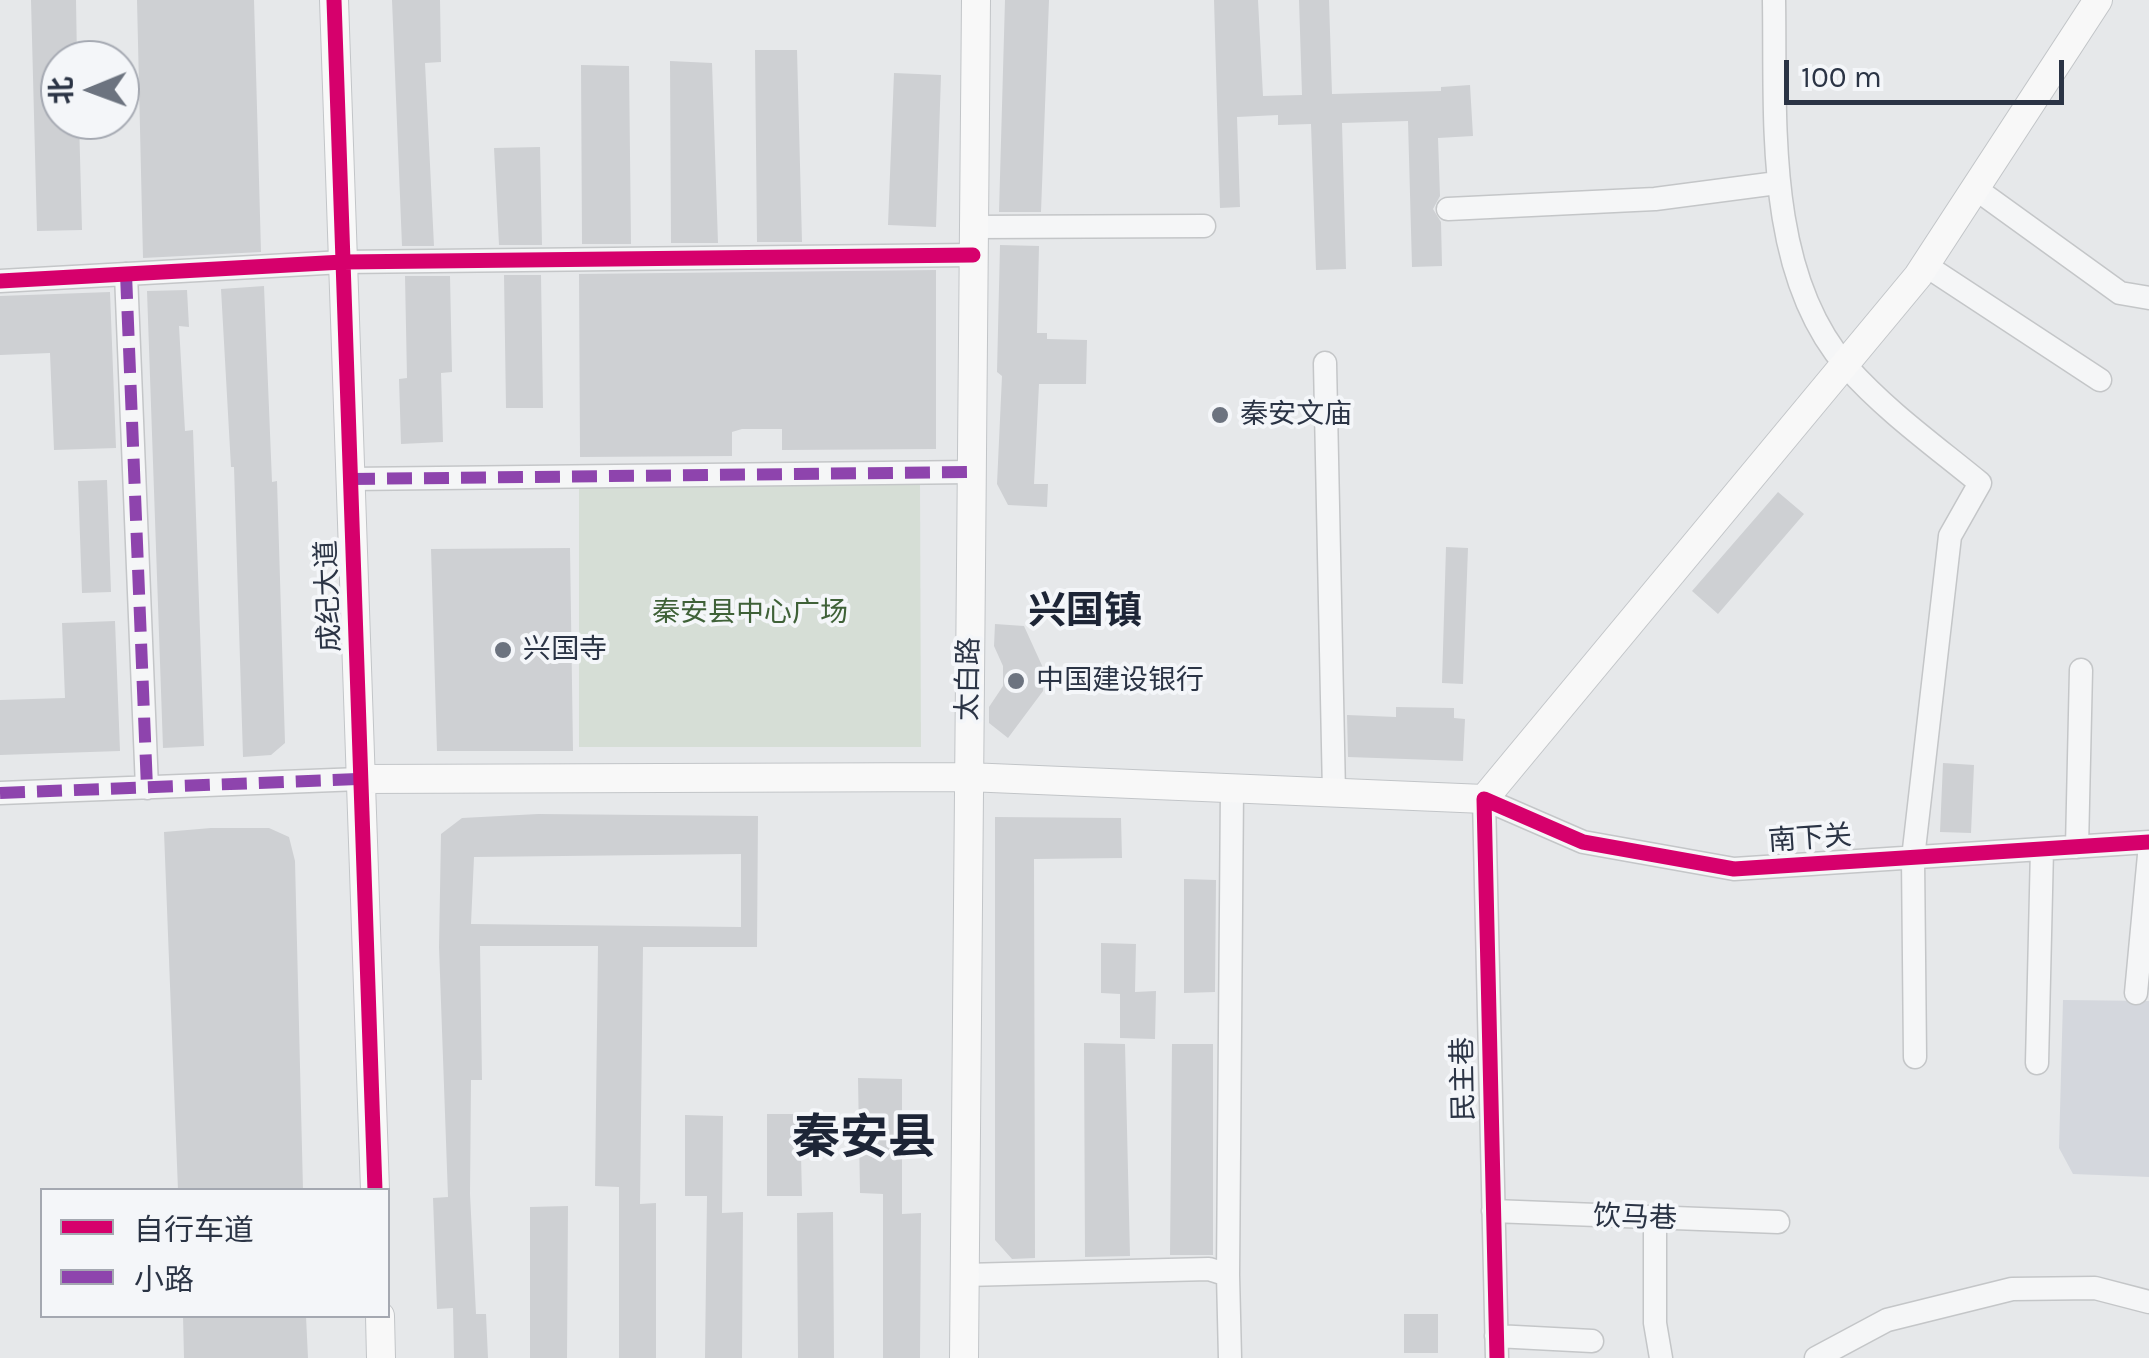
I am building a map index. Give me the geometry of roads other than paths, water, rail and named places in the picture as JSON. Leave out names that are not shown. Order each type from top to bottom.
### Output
[{"type":"main road","name":"成纪大道","points":[[334,0],[375,1188]]},
{"type":"main road","name":"太白路","points":[[964,1358],[976,0]]},
{"type":"main road","points":[[360,780],[968,777],[1484,799],[1925,265],[2098,0]]},
{"type":"main road","points":[[380,1318],[381,1358]]},
{"type":"street","points":[[1774,0],[1777,184],[1801,290],[1844,364],[1980,483],[1950,536],[1913,858],[1915,1057]]},
{"type":"street","points":[[1448,209],[1655,199],[1777,184]]},
{"type":"street","points":[[1976,189],[2120,294],[2149,298]]},
{"type":"street","points":[[974,226],[1204,226]]},
{"type":"street","points":[[0,281],[343,262],[973,255]]},
{"type":"street","points":[[1925,265],[2100,380]]},
{"type":"street","points":[[126,274],[148,788]]},
{"type":"street","points":[[1325,363],[1334,793]]},
{"type":"street","points":[[350,479],[971,472]]},
{"type":"street","points":[[2078,846],[2081,670]]},
{"type":"street","points":[[0,793],[360,780]]},
{"type":"street","points":[[1230,1358],[1232,788]]},
{"type":"street","name":"南下关","points":[[1484,799],[1583,842],[1734,870],[2149,842]]},
{"type":"street","name":"民主巷","points":[[1484,799],[1497,1347]]},
{"type":"street","points":[[2036,1063],[2042,849]]},
{"type":"street","points":[[2136,993],[2149,855]]},
{"type":"street","name":"饮马巷","points":[[1493,1211],[1778,1222]]},
{"type":"street","points":[[1655,1219],[1655,1323],[1661,1358]]},
{"type":"street","points":[[964,1275],[1209,1270],[1228,1275]]},
{"type":"street","points":[[1816,1358],[1887,1320],[2012,1289],[2095,1288],[2149,1302]]},
{"type":"street","points":[[1497,1347],[1592,1341]]},
{"type":"place","name":"秦安文庙","points":[[1220,415]]},
{"type":"place","name":"兴国寺","points":[[503,650]]},
{"type":"place","name":"中国建设银行","points":[[1016,681]]},
{"type":"district","name":"兴国镇","points":[[1085,612]]},
{"type":"district","name":"秦安县","points":[[864,1139]]},
{"type":"park label","name":"秦安县中心广场","points":[[750,613]]}]
